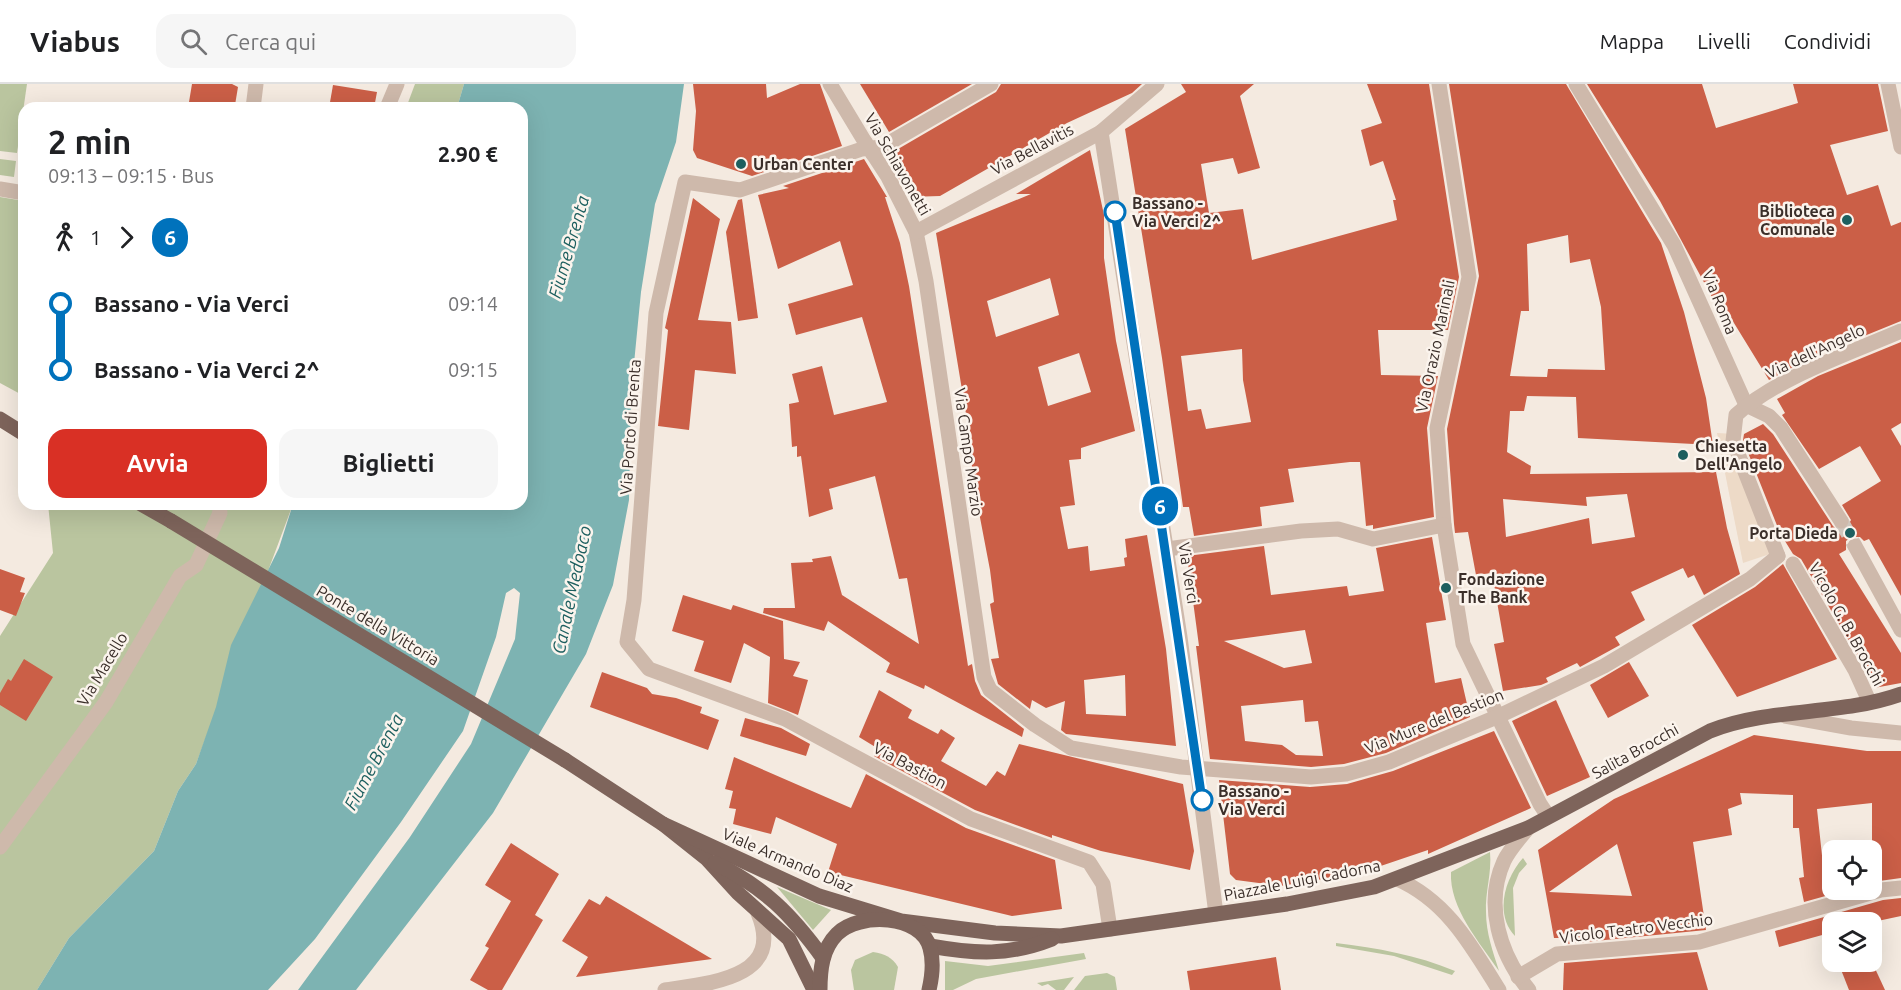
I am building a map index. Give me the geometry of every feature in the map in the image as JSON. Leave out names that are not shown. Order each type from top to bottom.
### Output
[{"type":"main road","points":[[0,419],[18,430]]},
{"type":"main road","name":"Ponte della Vittoria","points":[[152,510],[565,760]]},
{"type":"main road","name":"Salita Brocchi","points":[[1397,879],[1528,828],[1710,731],[1736,721],[1901,694]]},
{"type":"main road","name":"Viale Armando Diaz","points":[[565,760],[663,824],[707,859],[758,913],[789,939],[814,990]]},
{"type":"main road","name":"Viale Armando Diaz","points":[[663,824],[819,896],[901,921]]},
{"type":"main road","name":"Viale Armando Diaz","points":[[707,859],[743,876],[773,899],[802,930],[823,958]]},
{"type":"main road","name":"Piazzale Luigi Cadorna","points":[[820,990],[823,958],[838,933],[863,921],[901,921],[995,933],[1061,936],[1337,894],[1397,879]]},
{"type":"main road","points":[[901,921],[921,935],[930,946],[932,977],[929,990]]},
{"type":"main road","name":"Piazzale Luigi Cadorna","points":[[930,946],[981,954],[1033,946],[1061,936]]},
{"type":"street","points":[[254,102],[256,84]]},
{"type":"street","points":[[390,102],[397,84]]},
{"type":"street","name":"Via Schiavonetti","points":[[830,84],[888,177],[916,232]]},
{"type":"street","name":"Via Porto di Brenta","points":[[649,669],[627,642],[634,600],[656,313],[685,182],[740,190],[862,149],[882,147],[991,84]]},
{"type":"street","name":"Via Bellavitis","points":[[916,232],[1101,132],[1157,84]]},
{"type":"street","name":"Via Orazio Marinali","points":[[1439,84],[1469,277],[1437,428],[1444,525],[1463,644],[1540,804],[1548,816]]},
{"type":"street","name":"Via Roma","points":[[1576,84],[1674,244],[1746,405]]},
{"type":"street","points":[[1888,84],[1901,147]]},
{"type":"street","name":"Via Verci","points":[[1101,132],[1167,549],[1216,914]]},
{"type":"street","points":[[0,189],[18,192]]},
{"type":"street","name":"Via Campo Marzio","points":[[916,232],[926,281],[984,677]]},
{"type":"street","name":"Via dell'Angelo","points":[[1746,405],[1822,364],[1901,331]]},
{"type":"street","points":[[1746,405],[1769,416],[1781,428],[1841,521]]},
{"type":"street","name":"Vicolo G. B. Brocchi","points":[[1746,405],[1736,415],[1733,441],[1783,555],[1855,670],[1869,701]]},
{"type":"street","name":"Via Macello","points":[[0,847],[106,702],[180,576],[196,565],[220,510]]},
{"type":"street","points":[[1167,549],[1338,529],[1373,539],[1444,525]]},
{"type":"street","points":[[1855,546],[1901,630]]},
{"type":"street","name":"Via Mure del Bastion","points":[[984,677],[990,690],[1035,725],[1071,748],[1198,768],[1311,777],[1346,774],[1389,762],[1499,716],[1604,666],[1750,579],[1783,555]]},
{"type":"street","name":"Via Bastion","points":[[649,669],[785,718],[971,819],[1089,862],[1103,884],[1110,929]]},
{"type":"street","points":[[1775,714],[1851,728],[1901,733]]},
{"type":"street","points":[[1528,828],[1504,860],[1497,884],[1499,937],[1506,957],[1529,990]]},
{"type":"street","name":"Piazzale Luigi Cadorna","points":[[1397,879],[1419,889],[1442,907],[1499,990]]},
{"type":"street","name":"Vicolo Teatro Vecchio","points":[[1518,977],[1557,954],[1699,942],[1881,891],[1901,888]]},
{"type":"street","points":[[665,990],[717,982],[738,974],[757,961],[765,944],[765,928],[758,913]]},
{"type":"green space","points":[[0,84],[27,84],[24,102],[18,102],[17,153],[0,151]]},
{"type":"green space","points":[[415,84],[464,84],[459,102],[408,102]]},
{"type":"green space","points":[[0,159],[16,161],[14,177],[0,175]]},
{"type":"green space","points":[[0,197],[18,200],[18,393],[0,383]]},
{"type":"green space","points":[[49,510],[291,510],[196,764],[178,791],[154,851],[69,938],[37,990],[0,990],[0,636],[53,553]]},
{"type":"green space","points":[[1490,852],[1486,920],[1499,971],[1460,912],[1455,899],[1451,872]]},
{"type":"green space","points":[[1523,858],[1527,864],[1519,873],[1513,888],[1515,936],[1505,917],[1504,896],[1511,876]]},
{"type":"green space","points":[[777,887],[831,910],[813,930]]},
{"type":"green space","points":[[1336,943],[1397,953],[1455,971],[1452,975],[1394,956],[1336,946]]},
{"type":"green space","points":[[873,952],[888,956],[898,967],[894,990],[854,990],[851,970],[855,960]]},
{"type":"green space","points":[[1084,953],[1086,959],[976,979],[953,990],[945,990],[945,961],[988,966]]},
{"type":"green space","points":[[1107,973],[1115,977],[1117,990],[1074,990],[1085,976]]},
{"type":"green space","points":[[1074,977],[1064,990],[1056,990],[1048,984],[1042,986],[1037,983]]},
{"type":"shaded area","points":[[1717,433],[1736,434],[1779,551],[1743,563]]},
{"type":"water","points":[[464,84],[684,84],[676,142],[655,204],[641,292],[631,394],[629,500],[613,585],[586,654],[493,813],[356,990],[298,990],[410,837],[471,744],[515,639],[520,593],[514,588],[506,593],[496,637],[463,731],[401,822],[315,939],[268,990],[37,990],[69,938],[154,851],[178,791],[196,764],[216,707],[231,645],[279,548],[291,510],[528,510],[528,102],[459,102]]},
{"type":"building","points":[[192,84],[232,84],[238,87],[236,102],[189,102]]},
{"type":"building","points":[[693,84],[766,84],[767,98],[800,84],[820,84],[842,146],[752,176],[697,158],[693,150],[696,111]]},
{"type":"building","points":[[860,84],[972,84],[889,132]]},
{"type":"building","points":[[1001,84],[1142,84],[1132,93],[1067,123],[940,196],[909,197],[886,156],[996,92]]},
{"type":"building","points":[[1181,84],[1254,84],[1240,96],[1260,168],[1238,174],[1233,158],[1201,164],[1209,213],[1243,209],[1252,260],[1397,220],[1393,200],[1396,200],[1383,161],[1370,166],[1361,130],[1382,123],[1367,84],[1429,84],[1459,277],[1448,330],[1378,330],[1381,375],[1438,376],[1427,428],[1434,517],[1373,529],[1373,525],[1366,526],[1360,462],[1350,462],[1288,469],[1294,502],[1260,507],[1262,526],[1194,536],[1189,507],[1183,507],[1162,358],[1125,129],[1186,92]],"holes":[[[1242,349],[1243,380],[1251,422],[1206,429],[1201,409],[1188,411],[1181,356]]]},
{"type":"building","points":[[1449,84],[1566,84],[1661,243],[1684,312],[1706,398],[1713,445],[1578,438],[1576,397],[1527,396],[1524,411],[1510,411],[1507,452],[1531,466],[1530,474],[1716,472],[1727,528],[1740,574],[1704,595],[1694,575],[1688,578],[1683,568],[1631,592],[1645,620],[1615,637],[1620,645],[1580,667],[1577,663],[1546,678],[1548,682],[1541,685],[1503,691],[1494,644],[1504,642],[1492,573],[1476,575],[1468,532],[1455,533],[1447,429],[1479,276]],"holes":[[[1568,235],[1570,263],[1590,259],[1601,307],[1605,370],[1548,369],[1547,377],[1510,376],[1521,311],[1529,311],[1527,244]],[[1627,494],[1635,537],[1592,544],[1589,518],[1506,537],[1503,499],[1587,506],[1586,497]]]},
{"type":"building","points":[[1587,84],[1702,84],[1716,128],[1798,103],[1793,84],[1878,84],[1888,131],[1830,145],[1847,195],[1878,185],[1891,226],[1901,222],[1901,321],[1810,358],[1769,380],[1726,310],[1720,312],[1660,201]]},
{"type":"building","points":[[333,85],[377,92],[375,102],[330,102]]},
{"type":"building","points":[[1090,150],[1104,215],[1104,258],[1116,341],[1135,431],[1081,448],[1081,459],[1069,460],[1075,505],[1060,507],[1068,549],[1088,546],[1090,571],[1125,566],[1124,558],[1127,557],[1125,539],[1147,535],[1166,649],[1176,746],[1066,734],[1061,730],[1065,701],[1046,708],[1032,700],[1030,709],[998,684],[991,659],[999,658],[990,604],[994,602],[990,570],[974,486],[967,420],[936,233],[1031,194],[1016,194]],"holes":[[[1050,278],[1059,315],[996,337],[987,301]],[[1079,353],[1091,392],[1048,406],[1038,367]],[[1125,675],[1126,716],[1086,714],[1084,680]]]},
{"type":"building","points":[[864,159],[887,197],[885,197],[900,243],[909,286],[968,666],[972,664],[975,681],[981,695],[1024,729],[1022,737],[925,685],[924,689],[886,672],[890,663],[828,621],[824,631],[763,613],[764,608],[795,608],[791,563],[813,562],[812,559],[831,556],[842,595],[919,644],[907,578],[899,579],[875,476],[829,489],[833,509],[809,517],[801,456],[797,457],[797,446],[792,447],[789,404],[799,402],[792,374],[822,366],[834,415],[887,402],[862,317],[796,335],[788,304],[853,285],[840,241],[778,269],[758,195],[789,188],[783,186]]},
{"type":"building","points":[[693,198],[720,219],[698,320],[731,322],[736,374],[695,370],[689,430],[658,426],[668,330],[665,328]]},
{"type":"building","points":[[742,199],[758,318],[738,321],[726,232],[738,200]]},
{"type":"building","points":[[1901,342],[1901,423],[1891,429],[1901,446],[1901,596],[1869,539],[1864,541],[1860,537],[1851,537],[1846,541],[1846,550],[1839,554],[1901,653],[1901,683],[1874,688],[1801,559],[1793,554],[1780,533],[1743,440],[1744,434],[1763,424],[1773,434],[1833,526],[1837,530],[1846,529],[1851,520],[1842,505],[1881,481],[1860,446],[1819,469],[1782,415],[1785,413],[1777,399],[1818,376]]},
{"type":"building","points":[[1432,537],[1446,620],[1426,623],[1435,683],[1461,678],[1470,717],[1386,753],[1344,764],[1311,767],[1210,759],[1187,556],[1264,546],[1271,595],[1347,586],[1349,596],[1384,591],[1376,548]],"holes":[[[1305,630],[1312,663],[1284,668],[1224,641]],[[1303,700],[1305,722],[1318,721],[1323,756],[1296,755],[1282,745],[1245,741],[1241,706]]]},
{"type":"building","points":[[1783,564],[1837,659],[1737,697],[1692,625],[1755,587]]},
{"type":"building","points":[[0,569],[25,578],[20,592],[25,593],[16,616],[0,610]]},
{"type":"building","points":[[683,595],[731,610],[733,605],[783,621],[784,659],[800,662],[793,676],[808,680],[798,715],[768,703],[770,657],[744,643],[731,683],[694,671],[704,641],[672,631]]},
{"type":"building","points":[[24,659],[53,677],[26,721],[0,705],[0,693],[8,679],[11,681]]},
{"type":"building","points":[[1629,662],[1649,696],[1608,718],[1590,685]]},
{"type":"building","points":[[602,672],[647,688],[652,694],[676,698],[702,707],[700,713],[719,720],[708,750],[590,707]]},
{"type":"building","points":[[879,690],[912,710],[908,718],[938,734],[941,729],[955,738],[941,761],[986,786],[997,771],[1005,776],[1019,744],[1183,784],[1194,851],[1190,870],[1101,851],[1052,835],[1052,838],[975,810],[874,756],[877,748],[859,737]]},
{"type":"building","points":[[1556,700],[1590,777],[1547,796],[1512,721]]},
{"type":"building","points":[[745,718],[781,728],[810,744],[806,756],[740,736]]},
{"type":"building","points":[[1494,731],[1531,808],[1428,854],[1428,850],[1360,873],[1281,886],[1236,880],[1230,874],[1219,780],[1310,787],[1347,784],[1393,771]]},
{"type":"building","points":[[1754,735],[1867,751],[1901,751],[1901,878],[1882,881],[1882,840],[1872,840],[1872,803],[1817,809],[1822,855],[1822,897],[1804,902],[1799,878],[1804,877],[1799,828],[1793,828],[1793,795],[1740,793],[1742,804],[1728,809],[1732,835],[1693,842],[1706,930],[1565,944],[1565,938],[1554,938],[1538,850],[1614,799]],"holes":[[[1617,844],[1632,896],[1549,892]]]},
{"type":"building","points":[[734,757],[851,808],[866,774],[966,828],[1055,860],[1062,909],[1012,916],[828,872],[837,844],[776,817],[771,834],[733,824],[736,809],[729,808],[733,791],[725,789]]},
{"type":"building","points":[[511,843],[559,874],[535,915],[543,920],[502,990],[488,990],[470,980],[489,948],[485,946],[511,901],[485,885]]},
{"type":"building","points":[[606,896],[712,959],[576,977],[588,957],[562,941],[589,899],[600,905]]},
{"type":"building","points":[[1901,898],[1901,916],[1882,920],[1882,912],[1841,912],[1883,900]]},
{"type":"building","points":[[1822,918],[1822,935],[1779,947],[1775,931]]},
{"type":"building","points":[[1697,952],[1708,990],[1563,990],[1564,963]]},
{"type":"building","points":[[1276,957],[1281,990],[1190,990],[1187,971]]},
{"type":"building","points":[[1842,972],[1877,972],[1885,990],[1849,990]]},
{"type":"tunnel","points":[[1841,521],[1855,546]]},
{"type":"bus line","name":"6","points":[[1115,212],[1178,618],[1202,800]]},
{"type":"place","name":"Urban Center","points":[[741,164]]},
{"type":"place","name":"Bassano - Via Verci 2^","points":[[1115,212]]},
{"type":"place","name":"Biblioteca Comunale","points":[[1847,220]]},
{"type":"place","name":"Chiesetta Dell'Angelo","points":[[1683,455]]},
{"type":"place","name":"Porta Dieda","points":[[1850,533]]},
{"type":"place","name":"Fondazione The Bank","points":[[1446,588]]},
{"type":"place","name":"Bassano - Via Verci","points":[[1202,800]]},
{"type":"water label","name":"Fiume Brenta","points":[[569,247]]},
{"type":"water label","name":"Canale Medoaco","points":[[572,590]]},
{"type":"water label","name":"Fiume Brenta","points":[[374,762]]}]
